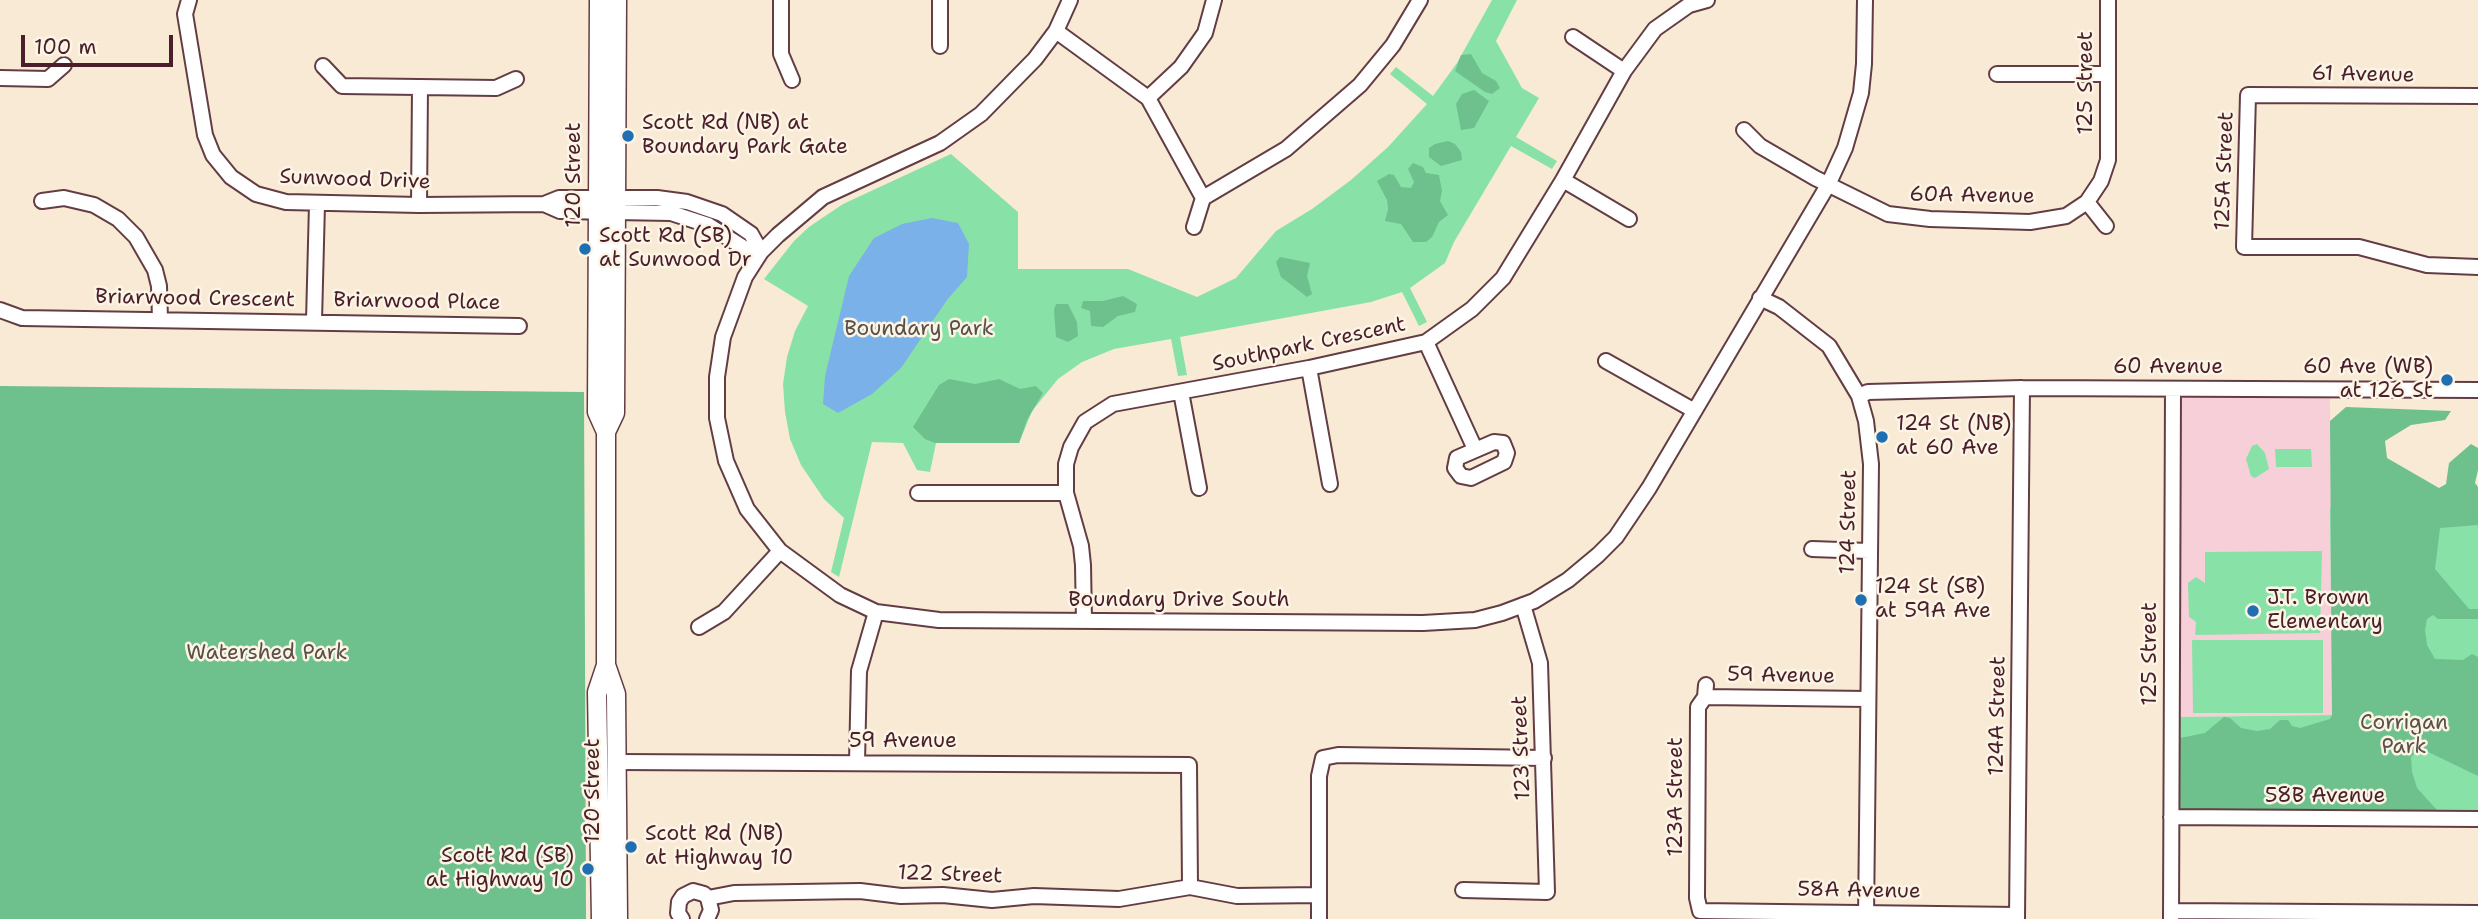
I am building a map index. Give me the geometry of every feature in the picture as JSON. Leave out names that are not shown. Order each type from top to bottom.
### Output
[{"type":"main road","name":"120 Street","points":[[599,0],[606,204]]},
{"type":"main road","name":"120 Street","points":[[601,919],[597,692],[606,665],[606,432],[597,412],[617,0]]},
{"type":"main road","name":"120 Street","points":[[606,665],[616,694],[618,919]]},
{"type":"street","name":"Sunwood Drive","points":[[189,0],[185,14],[205,135],[213,155],[231,177],[256,194],[286,202],[317,204],[544,204],[560,211],[657,198],[687,202],[722,214],[751,234],[761,252]]},
{"type":"street","points":[[781,0],[780,54],[792,80]]},
{"type":"street","points":[[940,0],[940,46]]},
{"type":"street","name":"Boundary Drive South","points":[[1070,0],[1056,31],[1035,59],[981,114],[940,143],[823,197],[778,235],[761,252],[745,277],[723,337],[717,377],[717,418],[726,461],[747,509],[780,551],[840,595],[876,612],[939,620],[1423,623],[1475,620],[1522,605],[1568,580],[1615,537],[1648,488],[1828,185],[1845,148],[1861,93],[1865,0]]},
{"type":"street","points":[[1149,98],[1181,67],[1205,33],[1214,0]]},
{"type":"street","points":[[1194,227],[1203,198],[1286,149],[1360,85],[1393,45],[1420,0]]},
{"type":"street","name":"Southpark Crescent","points":[[1084,621],[1080,546],[1066,493],[1066,464],[1071,447],[1085,422],[1114,404],[1309,368],[1426,342],[1472,309],[1503,278],[1563,180],[1624,71],[1655,29],[1688,3],[1707,0]]},
{"type":"street","name":"125 Street","points":[[2087,202],[2101,181],[2108,160],[2108,0]]},
{"type":"street","points":[[1056,31],[1149,98],[1203,198]]},
{"type":"street","points":[[1573,37],[1624,71]]},
{"type":"street","points":[[0,78],[48,79],[64,65]]},
{"type":"street","points":[[323,66],[342,86],[496,88],[516,79]]},
{"type":"street","points":[[1997,74],[2108,74]]},
{"type":"street","points":[[419,205],[420,87]]},
{"type":"street","name":"61 Avenue","points":[[2248,95],[2478,96]]},
{"type":"street","name":"125A Street","points":[[2248,95],[2244,247],[2358,247],[2427,265],[2478,267]]},
{"type":"street","name":"60A Avenue","points":[[1744,130],[1760,146],[1828,185],[1888,214],[1930,219],[2030,222],[2066,216],[2087,202]]},
{"type":"street","points":[[1563,180],[1629,219]]},
{"type":"street","points":[[42,201],[64,198],[94,205],[118,219],[136,237],[155,270],[159,286],[160,319]]},
{"type":"street","points":[[2087,202],[2106,226]]},
{"type":"street","name":"Briarwood Crescent","points":[[0,310],[22,318],[314,321],[317,204]]},
{"type":"street","name":"124 Street","points":[[1760,298],[1779,307],[1829,345],[1859,396],[1870,445],[1866,916]]},
{"type":"street","name":"Briarwood Place","points":[[314,321],[519,326]]},
{"type":"street","points":[[1426,342],[1475,449]]},
{"type":"street","points":[[1606,361],[1693,410]]},
{"type":"street","points":[[1309,368],[1330,484]]},
{"type":"street","name":"60 Avenue","points":[[1859,396],[1868,392],[2022,388],[2478,390]]},
{"type":"street","name":"124A Street","points":[[2017,917],[2022,388]]},
{"type":"street","name":"125 Street","points":[[2171,915],[2173,389]]},
{"type":"street","points":[[1181,392],[1199,488]]},
{"type":"street","points":[[918,493],[1066,493]]},
{"type":"street","points":[[1812,550],[1869,551]]},
{"type":"street","points":[[699,627],[724,612],[780,551]]},
{"type":"street","name":"123 Street","points":[[1463,890],[1547,892],[1540,663],[1522,605]]},
{"type":"street","points":[[857,762],[859,671],[876,612]]},
{"type":"street","name":"59 Avenue","points":[[1706,691],[1868,699]]},
{"type":"street","name":"123A Street","points":[[1695,903],[1698,707],[1706,691]]},
{"type":"street","points":[[1319,919],[1319,776],[1323,758],[1338,755],[1544,758]]},
{"type":"street","name":"59 Avenue","points":[[617,762],[1189,765],[1190,887]]},
{"type":"street","name":"58B Avenue","points":[[2171,817],[2478,819]]},
{"type":"street","name":"122 Street","points":[[682,919],[677,908],[687,892],[699,892],[708,898],[734,893],[860,891],[901,896],[943,895],[992,900],[1034,896],[1119,899],[1190,887],[1237,896],[1319,895]]},
{"type":"street","points":[[707,919],[711,910],[708,898]]},
{"type":"street","name":"58A Avenue","points":[[1695,903],[1866,916],[2017,917]]},
{"type":"street","points":[[2171,915],[2478,913]]},
{"type":"shaded area","name":"J.T. Brown Elementary","points":[[2176,391],[2330,391],[2332,715],[2176,717]]},
{"type":"green space","name":"Boundary Park","points":[[1492,0],[1517,0],[1496,41],[1522,88],[1539,98],[1516,137],[1557,161],[1552,169],[1511,146],[1454,242],[1445,263],[1410,288],[1427,322],[1419,326],[1402,292],[1371,302],[1180,337],[1187,375],[1178,376],[1171,339],[1114,349],[1082,362],[1058,379],[1032,411],[1019,443],[936,443],[930,472],[917,470],[903,443],[872,442],[839,577],[831,572],[844,518],[824,499],[801,465],[790,439],[785,412],[783,384],[787,357],[795,331],[808,306],[764,279],[794,241],[809,227],[843,204],[951,154],[1018,212],[1018,269],[1128,269],[1197,297],[1236,278],[1276,231],[1351,180],[1388,147],[1427,104],[1390,74],[1396,67],[1433,96],[1457,63]]},
{"type":"green space","points":[[1471,54],[1482,73],[1496,81],[1500,88],[1492,94],[1455,71],[1461,55]]},
{"type":"green space","points":[[1474,90],[1489,101],[1474,128],[1461,130],[1456,104],[1462,94]]},
{"type":"green space","points":[[1448,141],[1455,144],[1461,152],[1462,160],[1441,166],[1429,157],[1429,148]]},
{"type":"green space","points":[[1413,163],[1423,167],[1426,173],[1439,175],[1442,191],[1440,201],[1448,215],[1439,222],[1432,237],[1426,242],[1413,242],[1401,224],[1385,221],[1387,200],[1377,181],[1389,174],[1394,175],[1401,187],[1411,188],[1414,182],[1408,169]]},
{"type":"green space","points":[[1280,257],[1310,263],[1307,276],[1312,294],[1307,297],[1281,277],[1276,262]]},
{"type":"green space","points":[[1123,296],[1137,304],[1135,312],[1118,316],[1103,327],[1091,326],[1090,311],[1081,308],[1083,301],[1103,301]]},
{"type":"green space","points":[[1056,304],[1068,304],[1077,322],[1078,336],[1068,342],[1056,337]]},
{"type":"green space","points":[[949,379],[975,384],[999,379],[1020,389],[1036,386],[1043,393],[1027,420],[1019,443],[935,443],[925,439],[913,427],[939,385]]},
{"type":"green space","name":"Watershed Park","points":[[0,386],[584,392],[586,919],[0,919]]},
{"type":"green space","name":"Corrigan Park","points":[[2346,407],[2451,411],[2445,420],[2411,425],[2385,441],[2387,458],[2439,488],[2446,484],[2449,463],[2471,444],[2478,448],[2475,483],[2478,487],[2478,525],[2440,528],[2435,569],[2469,609],[2478,609],[2478,619],[2438,619],[2433,615],[2427,619],[2425,630],[2427,645],[2435,659],[2463,660],[2472,654],[2478,657],[2478,776],[2420,748],[2411,757],[2412,772],[2417,788],[2437,810],[2175,809],[2175,739],[2205,733],[2224,717],[2230,718],[2241,728],[2257,731],[2270,729],[2280,720],[2288,720],[2292,726],[2300,728],[2330,719],[2332,715],[2330,421]]},
{"type":"green space","points":[[2257,444],[2265,453],[2269,469],[2255,478],[2251,476],[2246,459],[2252,446]]},
{"type":"green space","points":[[2275,449],[2311,449],[2312,467],[2276,467]]},
{"type":"green space","name":"Corrigan Park","points":[[2330,508],[2478,508],[2478,811],[2175,809],[2176,717],[2332,715]]},
{"type":"green space","points":[[2322,551],[2320,633],[2195,635],[2196,622],[2189,617],[2188,583],[2196,577],[2205,583],[2205,552]]},
{"type":"green space","points":[[2192,640],[2323,640],[2323,713],[2193,713]]},
{"type":"water","points":[[932,218],[958,223],[969,244],[967,277],[947,300],[901,368],[872,394],[838,413],[823,404],[825,376],[849,276],[874,238],[902,224]]},
{"type":"place","name":"Scott Rd (NB) at Boundary Park Gate","points":[[628,136]]},
{"type":"place","name":"Scott Rd (SB) at Sunwood Dr","points":[[585,249]]},
{"type":"place","name":"60 Ave (WB) at 126 St","points":[[2447,380]]},
{"type":"place","name":"124 St (NB) at 60 Ave","points":[[1882,437]]},
{"type":"place","name":"124 St (SB) at 59A Ave","points":[[1861,600]]},
{"type":"place","name":"J.T. Brown Elementary","points":[[2253,611]]},
{"type":"place","name":"Scott Rd (NB) at Highway 10","points":[[631,847]]},
{"type":"place","name":"Scott Rd (SB) at Highway 10","points":[[588,869]]}]
